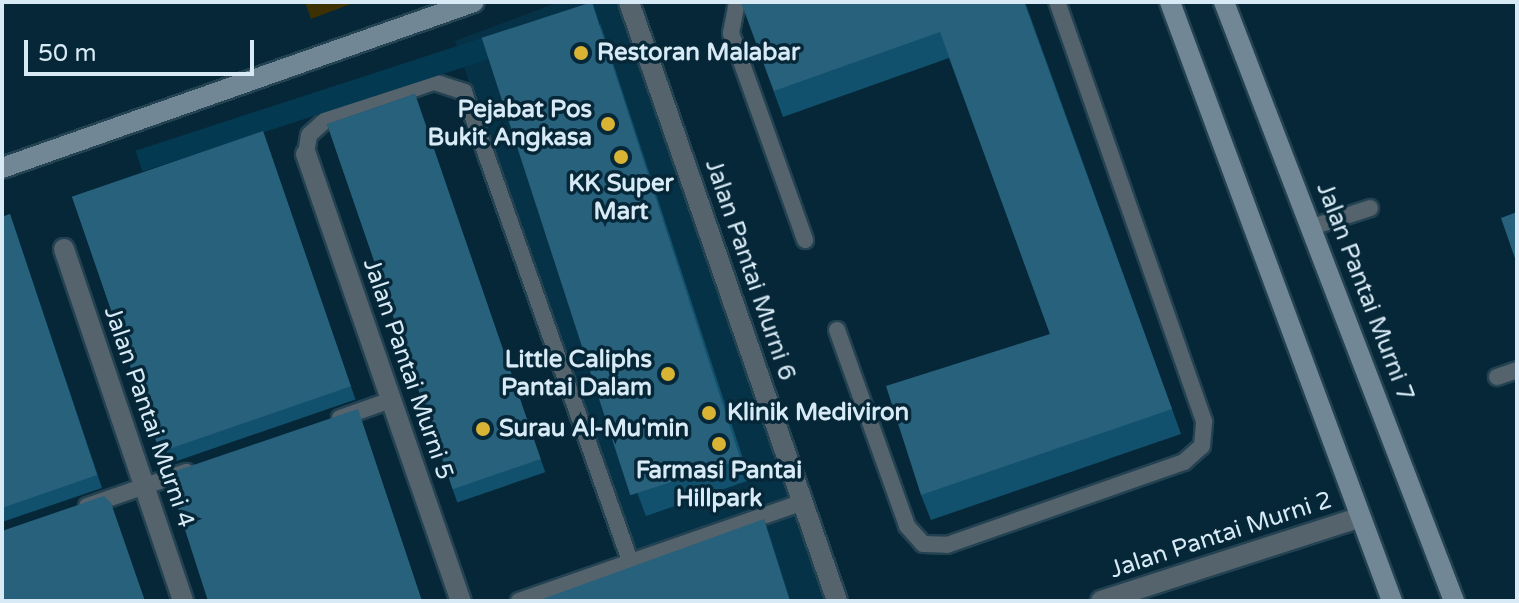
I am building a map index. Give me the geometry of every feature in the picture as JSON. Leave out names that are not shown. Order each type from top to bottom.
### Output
[{"type":"main road","points":[[2,168],[474,2]]},
{"type":"main road","points":[[1170,2],[1358,518],[1392,601]]},
{"type":"main road","name":"Jalan Pantai Murni 7","points":[[1224,2],[1454,601]]},
{"type":"street","name":"Jalan Pantai Murni 6","points":[[629,2],[837,601]]},
{"type":"street","name":"Jalan Pantai Murni 5","points":[[306,154],[461,601]]},
{"type":"street","name":"Jalan Pantai Murni 4","points":[[64,249],[183,601]]},
{"type":"street","name":"Jalan Pantai Murni 2","points":[[1101,601],[1358,518]]},
{"type":"lane","points":[[737,2],[731,33],[805,240]]},
{"type":"lane","points":[[837,330],[907,526],[923,544],[947,545],[1184,462],[1202,446],[1204,421],[1057,2]]},
{"type":"lane","points":[[306,154],[309,135],[327,119],[434,82],[464,92],[630,562]]},
{"type":"lane","points":[[1312,227],[1370,208]]},
{"type":"lane","points":[[1497,377],[1517,370]]},
{"type":"lane","points":[[319,425],[391,400]]},
{"type":"lane","points":[[74,510],[203,466]]},
{"type":"lane","points":[[519,601],[803,502]]},
{"type":"shaded area","points":[[305,2],[356,2],[311,19]]},
{"type":"shaded area","points":[[559,2],[616,2],[824,601],[542,601],[638,568],[455,41]]},
{"type":"building","points":[[592,2],[741,459],[630,495],[482,38]]},
{"type":"building","points":[[741,2],[1024,2],[1172,409],[921,495],[886,386],[1050,334],[940,32],[774,91]]},
{"type":"building","points":[[415,94],[541,459],[453,489],[327,124]]},
{"type":"building","points":[[263,131],[351,386],[160,452],[72,197]]},
{"type":"building","points":[[1517,212],[1517,264],[1501,218]]},
{"type":"building","points":[[10,214],[97,475],[2,508],[2,217]]},
{"type":"building","points":[[358,409],[422,601],[208,601],[167,474]]},
{"type":"building","points":[[104,496],[111,503],[145,601],[2,601],[2,531]]},
{"type":"building","points":[[764,519],[790,601],[537,601]]},
{"type":"place","name":"Restoran Malabar","points":[[581,53]]},
{"type":"place","name":"Pejabat Pos Bukit Angkasa","points":[[608,124]]},
{"type":"place","name":"KK Super Mart","points":[[621,157]]},
{"type":"place","name":"Little Caliphs Pantai Dalam","points":[[668,374]]},
{"type":"place","name":"Klinik Mediviron","points":[[709,413]]},
{"type":"place","name":"Surau Al-Mu'min","points":[[483,429]]},
{"type":"place","name":"Farmasi Pantai Hillpark","points":[[719,444]]}]
